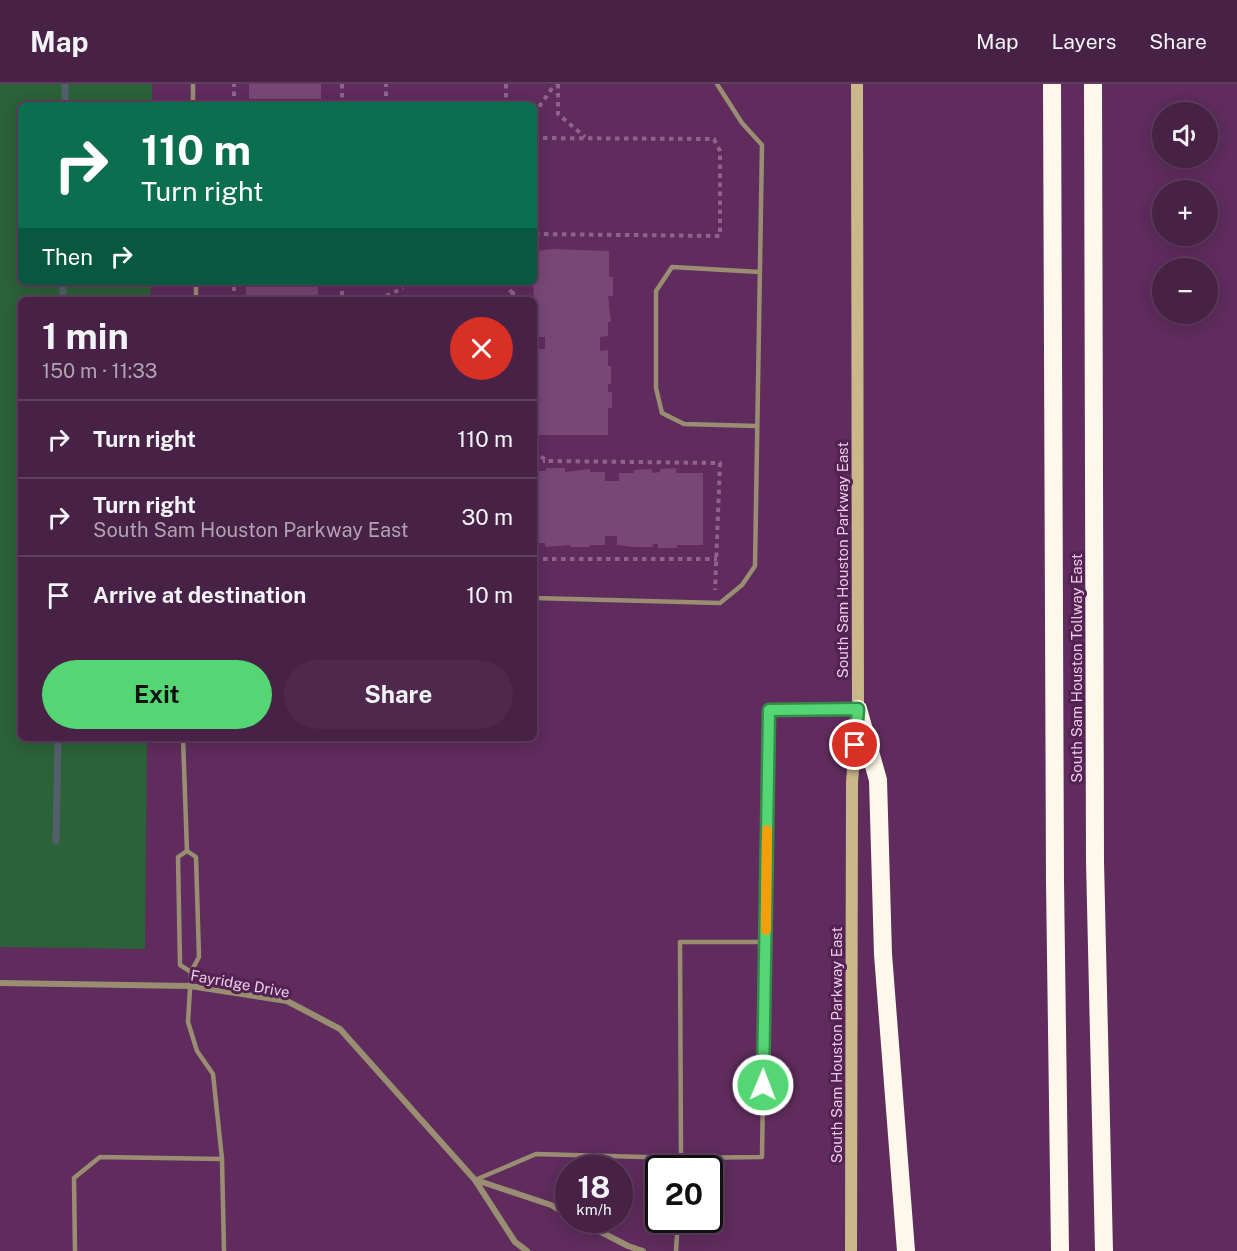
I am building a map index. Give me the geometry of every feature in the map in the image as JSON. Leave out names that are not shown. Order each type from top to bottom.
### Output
[{"type":"highway","name":"South Sam Houston Tollway East","points":[[1052,84],[1055,881],[1060,1251]]},
{"type":"highway","name":"South Sam Houston Tollway East","points":[[1094,84],[1095,861],[1104,1251]]},
{"type":"highway","points":[[858,709],[878,780],[883,954],[906,1251]]},
{"type":"main road","name":"South Sam Houston Parkway East","points":[[851,1251],[852,794],[858,709],[857,84]]},
{"type":"street","name":"Fayridge Drive","points":[[0,983],[190,986],[287,1001],[340,1029],[475,1180],[515,1242],[527,1251]]},
{"type":"street","name":"Fayridge Drive","points":[[475,1180],[555,1207]]},
{"type":"street","points":[[603,1233],[643,1251]]},
{"type":"lane","points":[[193,84],[193,102]]},
{"type":"lane","points":[[537,598],[720,603],[742,585],[755,566],[762,145],[742,123],[717,84]]},
{"type":"lane","points":[[757,426],[684,424],[662,413],[656,388],[656,291],[672,267],[760,272]]},
{"type":"lane","points":[[723,1157],[762,1157],[769,710],[858,709]]},
{"type":"lane","points":[[183,741],[187,851]]},
{"type":"lane","points":[[187,851],[178,857],[180,965],[191,972]]},
{"type":"lane","points":[[187,851],[196,857],[199,957],[191,972],[188,1022],[197,1051],[213,1074],[222,1159],[224,1251]]},
{"type":"lane","points":[[681,1155],[680,942],[765,942]]},
{"type":"lane","points":[[475,1180],[536,1154],[645,1157]]},
{"type":"lane","points":[[75,1251],[74,1178],[100,1157],[222,1159]]},
{"type":"lane","points":[[676,1251],[677,1233]]},
{"type":"path","points":[[234,84],[234,102]]},
{"type":"path","points":[[342,84],[342,102]]},
{"type":"path","points":[[386,84],[386,102]]},
{"type":"path","points":[[506,84],[506,102]]},
{"type":"path","points":[[537,110],[556,84]]},
{"type":"path","points":[[556,84],[558,114],[586,138]]},
{"type":"path","points":[[537,138],[714,139],[720,151],[720,236],[537,234]]},
{"type":"path","points":[[507,285],[513,294]]},
{"type":"path","points":[[513,285],[513,294]]},
{"type":"path","points":[[386,297],[404,288]]},
{"type":"path","points":[[537,453],[547,461]]},
{"type":"path","points":[[537,461],[720,463],[715,603]]},
{"type":"path","points":[[537,558],[717,558]]},
{"type":"green space","points":[[0,84],[152,84],[152,102],[18,102],[18,285],[151,285],[150,297],[18,297],[18,741],[147,741],[145,949],[0,947]]},
{"type":"building","points":[[249,84],[321,84],[321,99],[249,99]]},
{"type":"building","points":[[552,249],[609,251],[609,277],[613,277],[613,296],[608,296],[611,322],[608,322],[608,336],[600,337],[600,351],[608,350],[608,366],[611,366],[611,384],[608,384],[608,392],[612,392],[612,408],[608,408],[608,435],[537,435],[537,349],[545,349],[545,337],[537,337],[537,297],[534,297],[533,285],[537,285],[537,251]]},
{"type":"building","points":[[318,285],[318,297],[246,297],[246,286],[243,286]]},
{"type":"building","points":[[546,468],[565,468],[565,472],[590,469],[590,472],[605,472],[605,481],[619,481],[619,473],[634,473],[634,470],[652,469],[652,473],[660,472],[660,469],[676,468],[676,473],[703,473],[703,545],[658,548],[658,544],[653,544],[653,547],[633,547],[617,545],[617,536],[605,536],[605,545],[545,547],[545,543],[537,543],[537,471],[546,471]]},
{"type":"waterway","points":[[65,84],[65,102]]},
{"type":"waterway","points":[[63,285],[63,297]]},
{"type":"waterway","points":[[56,841],[58,741]]},
{"type":"slow traffic","points":[[766,930],[767,830]]},
{"type":"route","points":[[763,1085],[769,710],[858,709],[855,745]]}]
